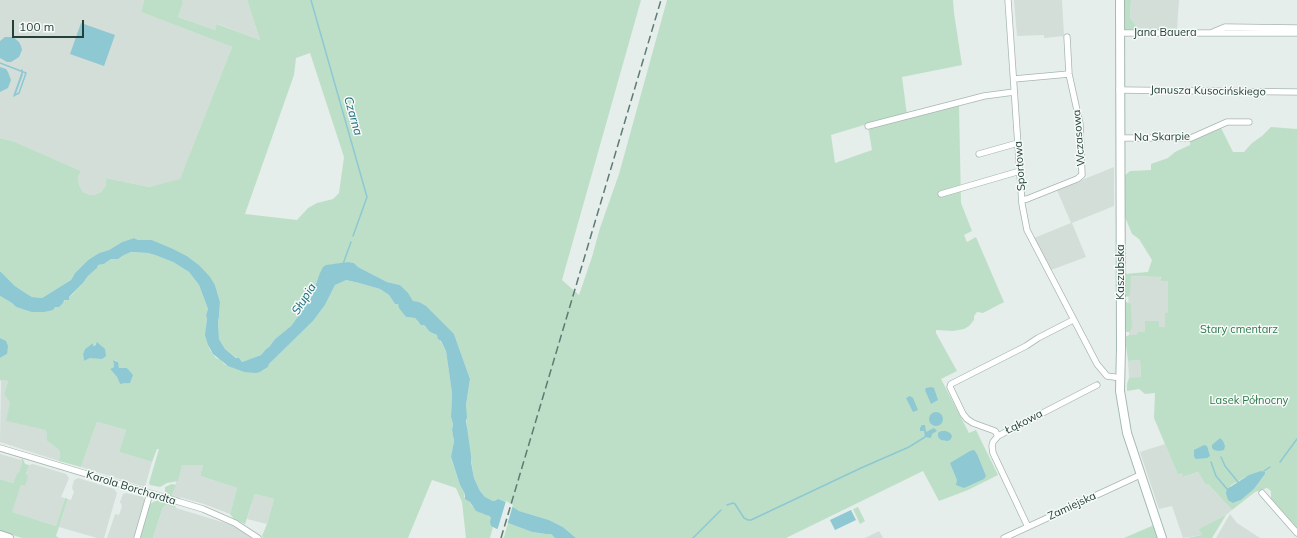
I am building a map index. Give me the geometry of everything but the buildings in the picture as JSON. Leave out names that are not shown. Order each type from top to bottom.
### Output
[{"type":"main road","name":"Kaszubska","points":[[1120,0],[1119,90],[1121,401],[1127,433],[1162,538]]},
{"type":"main road","points":[[0,535],[9,538]]},
{"type":"street","name":"Sportowa","points":[[1008,0],[1024,222],[1073,320],[1102,372],[1107,376],[1120,378]]},
{"type":"street","name":"Jana Bauera","points":[[1120,32],[1211,34],[1237,31],[1285,31],[1297,28]]},
{"type":"street","name":"Jana Bauera","points":[[1285,31],[1297,34]]},
{"type":"street","name":"Wczasowa","points":[[1022,200],[1077,179],[1082,175],[1080,124],[1069,74],[1067,37]]},
{"type":"street","points":[[1014,80],[1069,74]]},
{"type":"street","name":"Janusza Kusocińskiego","points":[[1119,90],[1297,92]]},
{"type":"street","points":[[868,126],[984,96],[1014,92]]},
{"type":"street","name":"Na Skarpie","points":[[1120,138],[1191,138],[1228,122],[1249,122]]},
{"type":"street","points":[[979,154],[1018,144]]},
{"type":"street","points":[[941,194],[1020,171]]},
{"type":"street","points":[[998,436],[995,431],[973,423],[967,419],[950,387],[951,384],[1073,320]]},
{"type":"street","name":"Łąkowa","points":[[1028,527],[992,449],[993,442],[998,436],[1097,385]]},
{"type":"street","name":"Karola Borchardta","points":[[0,448],[150,493],[214,514],[235,523],[258,538]]},
{"type":"street","name":"Zamiejska","points":[[1004,538],[1140,475]]},
{"type":"street","points":[[1262,492],[1297,533]]},
{"type":"street","points":[[137,538],[150,493]]},
{"type":"shaded area","points":[[0,0],[144,0],[141,12],[232,47],[180,180],[149,187],[106,178],[106,185],[101,192],[90,195],[83,192],[79,185],[78,177],[81,171],[13,141],[0,138]]},
{"type":"shaded area","points":[[182,0],[247,0],[260,40],[218,24],[215,30],[178,17],[183,3]]},
{"type":"shaded area","points":[[1014,0],[1062,0],[1064,36],[1044,38],[1044,35],[1017,36]]},
{"type":"shaded area","points":[[1131,0],[1179,0],[1177,30],[1139,30],[1130,19]]},
{"type":"shaded area","points":[[1114,167],[1114,206],[1072,223],[1086,257],[1051,270],[1034,238],[1071,223],[1057,190]]},
{"type":"shaded area","points":[[1128,276],[1159,277],[1168,281],[1168,312],[1165,313],[1165,327],[1159,327],[1145,321],[1145,332],[1138,335],[1129,335]]},
{"type":"shaded area","points":[[1140,360],[1141,378],[1129,378],[1128,361]]},
{"type":"shaded area","points":[[1,380],[8,381],[4,394],[10,403],[46,430],[47,441],[59,450],[59,461],[0,442]]},
{"type":"shaded area","points":[[97,422],[126,430],[119,452],[152,462],[145,487],[81,467]]},
{"type":"shaded area","points":[[1165,444],[1178,475],[1182,473],[1184,477],[1198,472],[1206,485],[1208,484],[1232,510],[1226,515],[1200,529],[1202,535],[1183,538],[1172,506],[1159,509],[1140,452]]},
{"type":"shaded area","points":[[0,454],[21,460],[22,463],[19,472],[17,473],[13,483],[0,479]]},
{"type":"shaded area","points":[[33,464],[66,474],[69,478],[61,497],[65,498],[56,526],[11,512],[21,485],[25,486],[26,474],[29,465]]},
{"type":"shaded area","points":[[182,464],[203,465],[200,476],[237,488],[230,514],[204,504],[172,495]]},
{"type":"shaded area","points":[[78,478],[114,489],[117,493],[104,538],[97,538],[59,527],[68,499],[71,500],[74,492],[72,488],[74,480]]},
{"type":"shaded area","points":[[126,493],[143,497],[145,501],[134,538],[107,538],[115,514],[119,515],[122,506],[120,502],[123,494]]},
{"type":"shaded area","points":[[255,494],[274,499],[267,524],[247,519]]},
{"type":"shaded area","points":[[166,505],[232,525],[253,538],[153,538],[163,507]]},
{"type":"shaded area","points":[[1230,514],[1237,523],[1260,538],[1216,538]]},
{"type":"shaded area","points":[[879,531],[883,538],[865,538]]},
{"type":"green space","points":[[144,0],[182,0],[183,3],[178,17],[215,30],[217,24],[260,40],[247,0],[641,0],[562,280],[579,295],[619,174],[667,0],[953,0],[962,65],[902,77],[907,115],[877,121],[831,135],[835,163],[872,150],[868,126],[959,105],[961,203],[972,231],[964,235],[967,242],[976,237],[1004,302],[983,313],[977,312],[974,316],[974,320],[964,329],[953,331],[936,330],[936,333],[957,371],[941,379],[969,433],[976,430],[998,475],[968,490],[939,501],[923,471],[786,538],[576,538],[563,527],[549,520],[493,501],[485,497],[480,491],[474,478],[467,436],[466,405],[470,379],[454,334],[413,302],[400,285],[387,282],[358,267],[354,263],[348,262],[332,264],[322,271],[319,275],[312,296],[291,326],[275,339],[261,355],[242,362],[225,349],[219,339],[218,321],[220,302],[215,285],[199,265],[187,256],[152,240],[138,240],[134,238],[122,242],[88,260],[75,273],[71,280],[42,298],[32,297],[15,286],[0,271],[0,138],[13,141],[81,171],[78,177],[79,185],[83,192],[90,195],[101,192],[106,185],[106,178],[149,187],[180,179],[232,47],[141,12]],"holes":[[[310,53],[344,157],[339,193],[333,199],[317,203],[308,208],[297,220],[245,214],[294,75],[296,58]]]},
{"type":"green space","points":[[1122,0],[1131,0],[1130,18],[1139,30],[1125,30],[1123,28]]},
{"type":"green space","name":"Lasek Północny","points":[[1271,127],[1297,129],[1297,530],[1271,500],[1271,491],[1267,488],[1255,492],[1232,510],[1208,484],[1206,485],[1198,472],[1183,477],[1182,473],[1178,475],[1154,418],[1155,393],[1145,394],[1139,389],[1127,391],[1129,378],[1141,377],[1140,360],[1128,361],[1125,337],[1129,335],[1137,335],[1138,332],[1145,332],[1145,321],[1159,321],[1159,327],[1165,327],[1165,313],[1168,312],[1168,281],[1161,281],[1161,277],[1131,276],[1130,295],[1128,297],[1124,295],[1124,274],[1148,272],[1152,260],[1139,239],[1132,234],[1125,217],[1124,176],[1130,171],[1151,170],[1151,164],[1168,158],[1175,152],[1190,145],[1190,140],[1221,128],[1233,152],[1244,152],[1252,143]],"holes":[[[1265,474],[1254,489],[1241,500],[1233,503],[1230,486],[1245,477]]]},
{"type":"green space","points":[[131,252],[148,253],[173,262],[189,272],[199,285],[208,309],[206,315],[206,331],[210,350],[216,358],[221,360],[224,364],[244,372],[260,372],[268,367],[269,364],[313,321],[325,305],[335,285],[341,281],[346,280],[380,289],[389,295],[395,304],[398,304],[406,317],[415,318],[418,322],[428,328],[430,332],[437,335],[446,351],[452,393],[451,417],[454,441],[451,458],[460,485],[465,494],[464,497],[481,513],[486,514],[491,518],[491,526],[493,527],[490,538],[466,538],[462,502],[456,488],[432,480],[408,538],[263,538],[262,536],[274,499],[255,494],[245,524],[234,519],[230,514],[237,488],[200,476],[203,465],[182,465],[178,481],[167,483],[160,487],[150,485],[149,483],[159,449],[157,449],[152,462],[119,452],[126,430],[97,422],[81,467],[59,461],[59,450],[47,441],[46,430],[6,421],[10,403],[4,394],[8,381],[0,381],[0,358],[7,354],[0,338],[0,296],[16,307],[23,309],[55,307],[72,295],[97,268],[98,265],[104,264],[111,259],[118,259]],"holes":[[[93,343],[93,346],[95,346],[96,343],[102,346],[99,358],[90,358],[84,361],[83,354],[85,349]],[[113,360],[117,361],[119,368],[127,368],[132,375],[126,384],[120,384],[117,377],[110,369],[114,367]]]},
{"type":"green space","points":[[1126,302],[1131,305],[1132,328],[1130,332],[1124,331],[1124,304]]},
{"type":"green space","points":[[21,459],[23,459],[25,464],[29,465],[26,474],[28,477],[25,486],[21,485],[12,512],[56,526],[65,498],[68,499],[56,536],[59,538],[22,538],[0,531],[0,479],[13,483],[22,463]]},
{"type":"green space","points":[[172,484],[176,485],[172,495],[181,498],[179,500],[165,496],[165,487]]},
{"type":"green space","points":[[164,499],[174,504],[176,508],[166,505],[163,507],[153,538],[138,538],[150,504]]},
{"type":"green space","points":[[858,507],[865,521],[860,524],[853,509]]},
{"type":"green space","points":[[1226,515],[1212,538],[1187,538],[1202,535],[1199,529]]},
{"type":"green space","points":[[508,523],[532,532],[551,534],[555,538],[502,538],[504,537]]},
{"type":"green space","points":[[1154,525],[1158,538],[1124,538]]},
{"type":"water","points":[[81,23],[115,35],[104,66],[70,54]]},
{"type":"water","points":[[5,37],[13,37],[19,42],[22,50],[19,57],[11,62],[7,62],[0,58],[0,41]]},
{"type":"water","points":[[0,67],[6,69],[11,80],[8,88],[0,92]]},
{"type":"water","points":[[134,238],[138,240],[152,240],[187,256],[199,265],[210,277],[215,285],[220,302],[218,321],[219,339],[225,349],[236,358],[239,358],[242,362],[261,355],[275,339],[291,326],[308,303],[319,275],[323,267],[326,265],[348,262],[354,263],[358,267],[387,282],[400,285],[413,301],[419,302],[426,306],[454,334],[470,379],[466,405],[466,421],[474,478],[480,491],[485,497],[493,501],[498,499],[519,511],[549,520],[563,527],[576,538],[555,538],[551,534],[532,532],[508,523],[497,529],[491,526],[491,518],[489,516],[476,511],[470,502],[465,499],[465,494],[460,485],[451,457],[454,441],[451,417],[452,393],[446,351],[437,335],[430,332],[415,318],[406,317],[399,308],[398,304],[395,304],[389,295],[380,289],[346,280],[335,285],[325,305],[313,321],[269,364],[268,367],[256,373],[244,372],[228,366],[213,354],[205,335],[206,315],[208,309],[199,285],[189,272],[173,262],[155,255],[131,252],[118,259],[111,259],[104,264],[98,265],[97,268],[69,297],[69,300],[64,300],[59,307],[55,307],[53,310],[32,312],[16,307],[0,296],[0,271],[15,286],[27,294],[32,297],[42,298],[71,280],[75,273],[88,260],[122,242]]},
{"type":"water","points":[[0,338],[6,341],[8,346],[7,354],[0,358]]},
{"type":"water","points":[[97,342],[105,349],[106,356],[102,359],[90,358],[84,361],[83,354],[85,349],[93,343],[93,346],[95,346]]},
{"type":"water","points":[[113,360],[118,362],[119,368],[127,368],[133,375],[130,383],[120,384],[117,377],[110,369],[114,367]]},
{"type":"water","points":[[926,388],[934,388],[938,400],[931,404],[925,390]]},
{"type":"water","points":[[910,396],[913,398],[918,410],[913,412],[906,398]]},
{"type":"water","points":[[936,412],[941,414],[943,419],[941,424],[936,426],[931,424],[929,419],[931,414]]},
{"type":"water","points":[[922,425],[925,425],[926,432],[934,428],[937,431],[932,434],[931,438],[925,437],[924,431],[920,431]]},
{"type":"water","points":[[941,431],[950,433],[952,436],[951,439],[948,441],[941,440],[938,437],[938,433]]},
{"type":"water","points":[[1220,438],[1225,446],[1224,450],[1214,450],[1212,445]]},
{"type":"water","points":[[1204,445],[1207,446],[1210,456],[1207,458],[1196,459],[1194,457],[1194,450]]},
{"type":"water","points":[[974,450],[986,476],[984,479],[964,488],[956,485],[957,480],[950,463]]},
{"type":"water","points":[[1261,471],[1265,472],[1265,474],[1254,489],[1241,500],[1233,503],[1228,500],[1226,493],[1227,489],[1249,475]]},
{"type":"water","points":[[851,510],[856,520],[835,530],[830,520]]},
{"type":"pier","points":[[506,501],[513,505],[507,526],[497,531]]},
{"type":"waterway","name":"Czarna","points":[[311,0],[367,197],[353,236]]},
{"type":"waterway","points":[[0,63],[26,73],[19,93],[15,95]]},
{"type":"waterway","points":[[15,94],[22,75],[22,70]]},
{"type":"waterway","points":[[14,96],[22,73]]},
{"type":"waterway","name":"Czarna","points":[[343,264],[351,242]]},
{"type":"waterway","points":[[727,505],[733,503],[735,504],[744,518],[751,520],[909,447],[925,437]]},
{"type":"waterway","points":[[1280,462],[1297,439]]},
{"type":"waterway","points":[[1221,457],[1225,466],[1238,482]]},
{"type":"waterway","points":[[1211,462],[1216,476],[1227,489]]},
{"type":"waterway","points":[[1264,471],[1270,467]]},
{"type":"waterway","points":[[693,538],[721,510]]},
{"type":"railway","points":[[501,538],[661,0]]},
{"type":"water label","name":"Słupia","points":[[304,299]]},
{"type":"park label","name":"Stary cmentarz","points":[[1239,330]]}]
